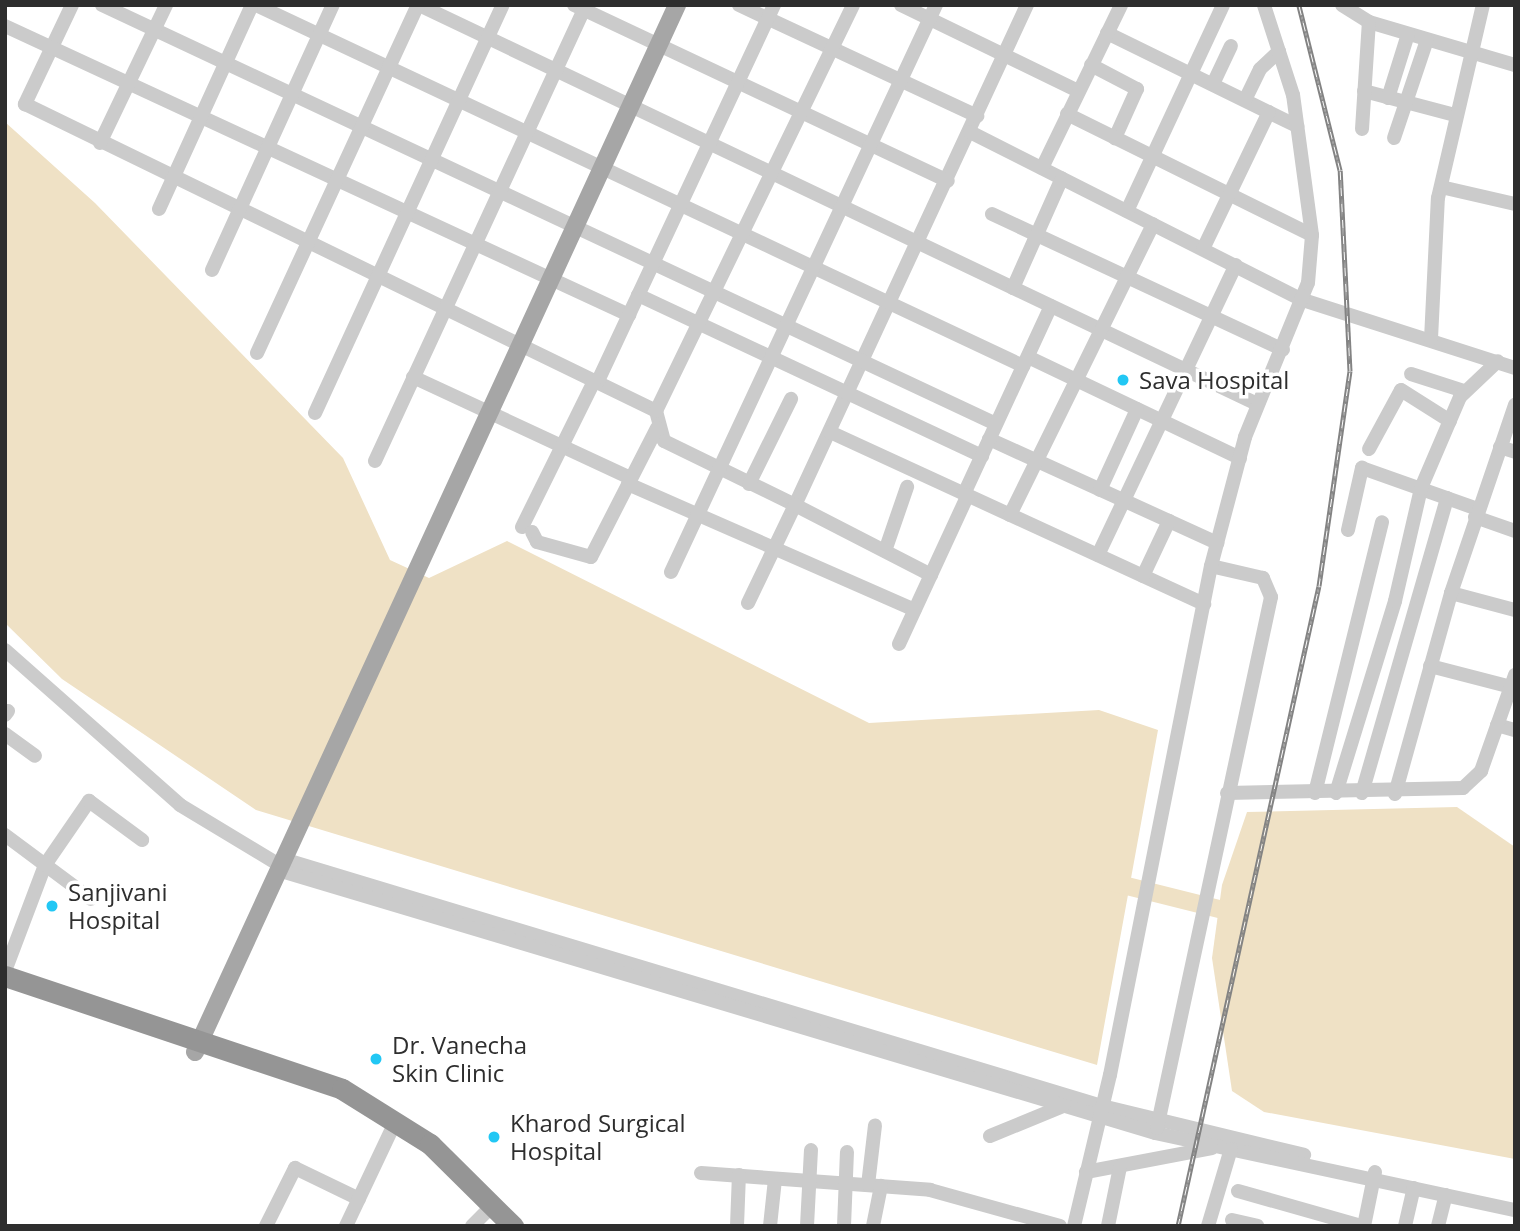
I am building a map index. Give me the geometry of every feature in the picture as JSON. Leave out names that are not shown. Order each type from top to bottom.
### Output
[{"type":"highway","points":[[5,973],[78,1004],[313,1084],[393,1125],[452,1164],[513,1226]]},
{"type":"highway","points":[[5,990],[198,1045]]},
{"type":"highway","points":[[393,1125],[485,1222]]},
{"type":"main road","points":[[198,1045],[677,5]]},
{"type":"street","points":[[72,5],[25,104],[172,180],[656,411]]},
{"type":"street","points":[[102,5],[996,424]]},
{"type":"street","points":[[100,143],[166,5]]},
{"type":"street","points":[[159,209],[254,5],[813,269],[890,304],[1077,380],[1240,458]]},
{"type":"street","points":[[212,270],[333,5]]},
{"type":"street","points":[[257,353],[419,5],[1257,404]]},
{"type":"street","points":[[315,413],[503,5]]},
{"type":"street","points":[[739,5],[770,12],[831,49],[977,116]]},
{"type":"street","points":[[853,5],[656,411],[657,428],[664,441],[931,575]]},
{"type":"street","points":[[901,5],[932,12],[1005,55],[1078,91]]},
{"type":"street","points":[[748,603],[948,181],[1027,5]]},
{"type":"street","points":[[1042,168],[1121,5]]},
{"type":"street","points":[[1128,211],[1223,5]]},
{"type":"street","points":[[1074,1226],[1111,1075],[1159,816],[1211,566],[1257,404],[1303,300],[1312,235],[1297,126],[1279,51],[1264,5]]},
{"type":"street","points":[[1431,339],[1441,187],[1455,115],[1483,5]]},
{"type":"street","points":[[375,461],[556,70],[581,7],[948,181]]},
{"type":"street","points":[[1347,7],[1369,22],[1515,65]]},
{"type":"street","points":[[657,428],[591,557],[537,542],[527,530],[562,446],[653,264],[770,12]]},
{"type":"street","points":[[671,572],[932,12]]},
{"type":"street","points":[[1362,130],[1369,22]]},
{"type":"street","points":[[5,26],[404,216],[628,315]]},
{"type":"street","points":[[1107,33],[1297,126]]},
{"type":"street","points":[[1388,98],[1408,34]]},
{"type":"street","points":[[1394,138],[1427,40]]},
{"type":"street","points":[[1213,84],[1231,46]]},
{"type":"street","points":[[1245,100],[1261,69],[1279,51]]},
{"type":"street","points":[[1091,65],[1137,89],[1115,138]]},
{"type":"street","points":[[1364,91],[1455,115]]},
{"type":"street","points":[[1203,249],[1269,112]]},
{"type":"street","points":[[1067,114],[1312,235]]},
{"type":"street","points":[[970,132],[1303,300],[1510,364]]},
{"type":"street","points":[[1013,288],[1062,178]]},
{"type":"street","points":[[1441,187],[1515,204]]},
{"type":"street","points":[[992,214],[1283,350]]},
{"type":"street","points":[[1010,515],[1040,462],[1153,224]]},
{"type":"street","points":[[1098,555],[1236,265]]},
{"type":"street","points":[[638,295],[982,456]]},
{"type":"street","points":[[899,644],[1051,306]]},
{"type":"street","points":[[1336,793],[1395,601],[1421,488],[1464,391],[1510,364]]},
{"type":"street","points":[[1411,374],[1464,391]]},
{"type":"street","points":[[413,377],[562,446],[698,515],[915,610]]},
{"type":"street","points":[[1369,449],[1401,390],[1450,421]]},
{"type":"street","points":[[749,484],[791,399]]},
{"type":"street","points":[[1395,793],[1451,593],[1476,513],[1515,405]]},
{"type":"street","points":[[1100,490],[1137,409]]},
{"type":"street","points":[[830,432],[1204,604]]},
{"type":"street","points":[[989,439],[1217,543]]},
{"type":"street","points":[[1500,447],[1515,452]]},
{"type":"street","points":[[1348,530],[1358,470],[1447,498],[1515,531]]},
{"type":"street","points":[[885,551],[907,487]]},
{"type":"street","points":[[1362,793],[1447,498]]},
{"type":"street","points":[[1143,576],[1169,521]]},
{"type":"street","points":[[1315,793],[1382,522]]},
{"type":"street","points":[[1157,1126],[1271,597],[1264,578],[1211,566]]},
{"type":"street","points":[[1451,593],[1515,610]]},
{"type":"street","points":[[5,650],[180,805],[281,865],[1101,1111],[1236,1145],[1515,1201]]},
{"type":"street","points":[[1227,793],[1449,792],[1472,783],[1512,687],[1430,666]]},
{"type":"street","points":[[1497,725],[1515,730]]},
{"type":"street","points":[[5,734],[35,756]]},
{"type":"street","points":[[5,973],[45,865],[89,801],[142,840]]},
{"type":"street","points":[[5,835],[91,899]]},
{"type":"street","points":[[880,1045],[1063,1106],[1101,1111]]},
{"type":"street","points":[[990,1136],[1063,1106]]},
{"type":"street","points":[[346,1226],[393,1125]]},
{"type":"street","points":[[873,1226],[875,1125]]},
{"type":"street","points":[[1157,1126],[1215,1147]]},
{"type":"street","points":[[1086,1172],[1236,1145]]},
{"type":"street","points":[[1209,1226],[1236,1145]]},
{"type":"street","points":[[807,1226],[811,1150]]},
{"type":"street","points":[[844,1226],[847,1152]]},
{"type":"street","points":[[1108,1226],[1120,1167]]},
{"type":"street","points":[[266,1226],[295,1168],[359,1199]]},
{"type":"street","points":[[701,1173],[846,1186],[930,1190],[1060,1226]]},
{"type":"street","points":[[737,1226],[739,1175]]},
{"type":"street","points":[[1375,1175],[1414,1188],[1515,1210]]},
{"type":"street","points":[[1238,1191],[1363,1226],[1375,1175]]},
{"type":"street","points":[[770,1226],[775,1180]]},
{"type":"street","points":[[1405,1226],[1414,1188]]},
{"type":"street","points":[[1438,1226],[1446,1195]]},
{"type":"shaded area","points":[[5,122],[95,203],[343,458],[390,560],[429,578],[507,541],[869,723],[1099,710],[1158,730],[1097,1065],[256,810],[62,679],[5,623]]},
{"type":"shaded area","points":[[1457,807],[1515,847],[1515,1159],[1264,1112],[1232,1091],[1212,958],[1222,885],[1247,812]]},
{"type":"waterway","points":[[1107,881],[1239,914]]},
{"type":"railway","points":[[1178,1226],[1319,586],[1350,371],[1340,170],[1299,5]]},
{"type":"place","name":"Sava Hospital","points":[[1123,380]]},
{"type":"place","name":"Sanjivani Hospital","points":[[52,906]]},
{"type":"place","name":"Dr. Vanecha Skin Clinic","points":[[376,1059]]},
{"type":"place","name":"Kharod Surgical Hospital","points":[[494,1137]]}]
